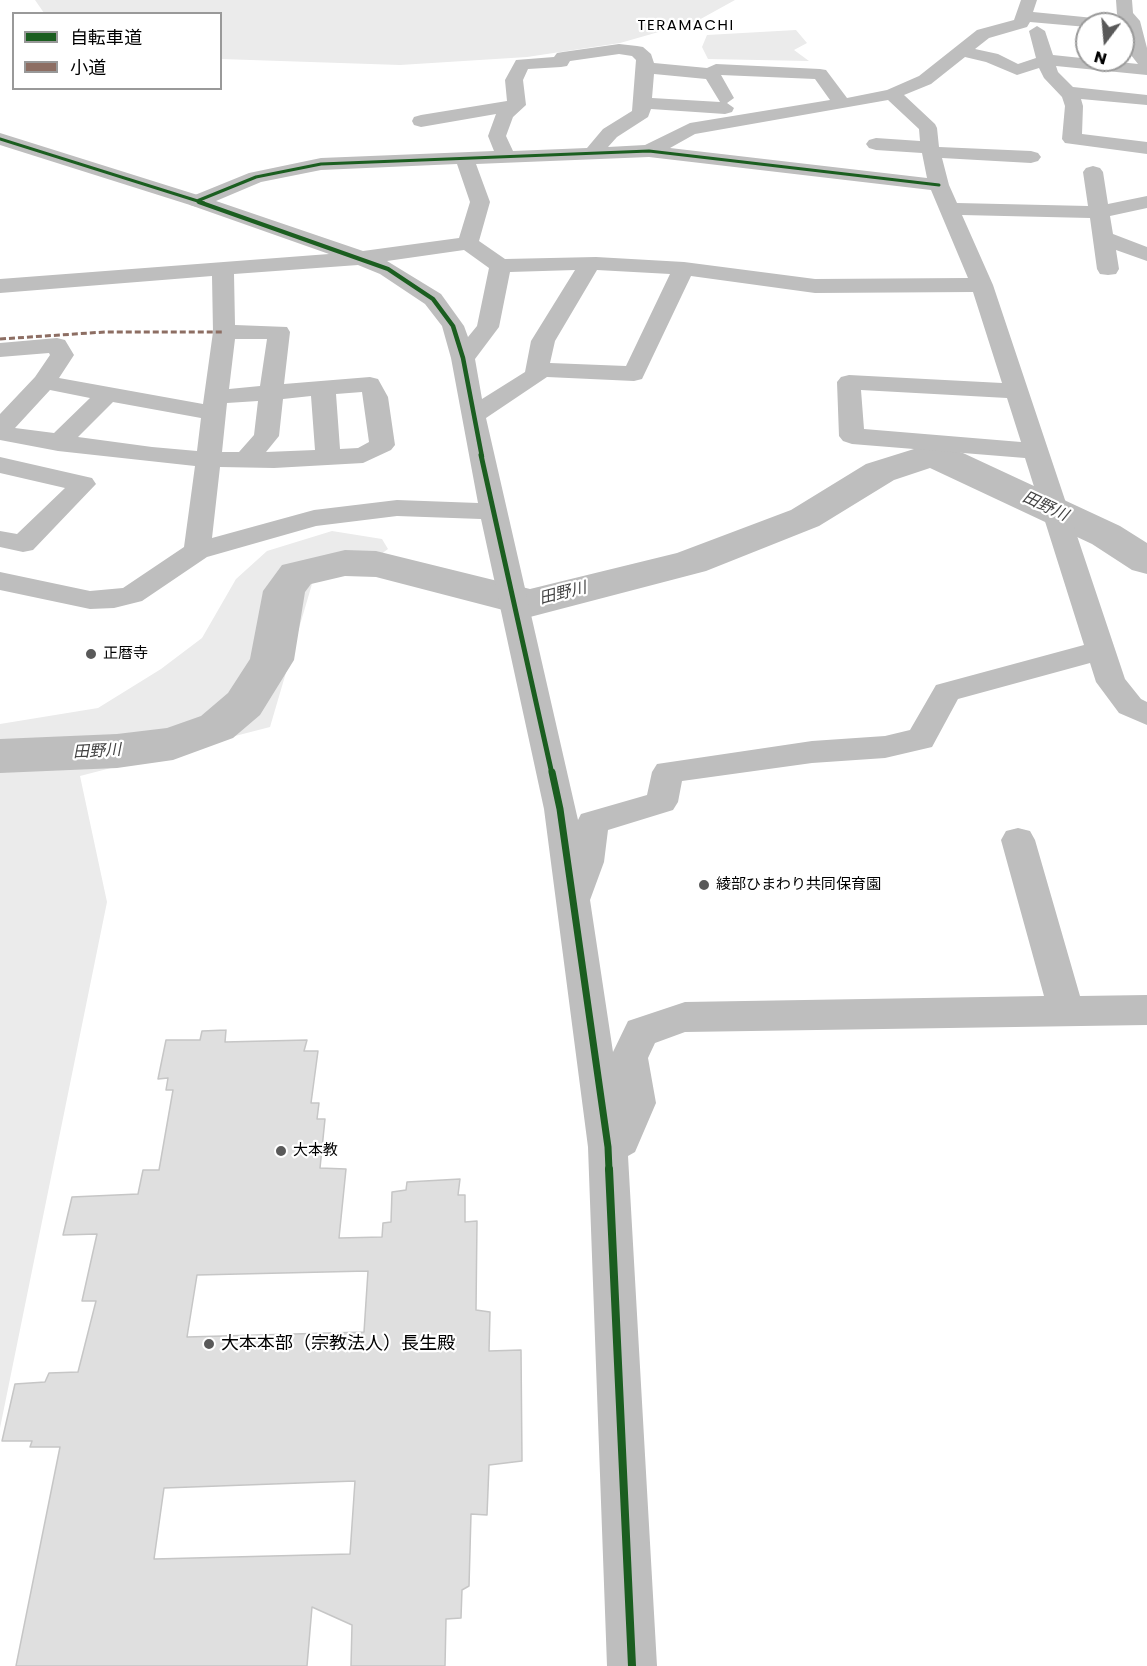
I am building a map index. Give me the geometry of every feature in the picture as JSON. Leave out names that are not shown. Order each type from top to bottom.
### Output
[{"type":"street","points":[[1017,22],[1029,0]]},
{"type":"street","points":[[1017,22],[1043,53],[1071,99],[1072,139],[1147,152]]},
{"type":"street","points":[[638,110],[721,114],[840,102],[892,94],[926,80],[984,34],[1017,22],[1075,23]]},
{"type":"street","points":[[962,51],[992,58],[1017,70],[1043,53],[1075,41]]},
{"type":"street","points":[[517,105],[514,80],[522,63],[561,62],[563,57],[619,49],[637,51],[645,58],[646,68],[638,110],[610,133],[592,154]]},
{"type":"street","points":[[1043,53],[1075,51]]},
{"type":"street","points":[[1043,53],[1075,51]]},
{"type":"street","points":[[1043,53],[1147,85]]},
{"type":"street","points":[[646,68],[714,66],[820,74],[840,102]]},
{"type":"street","points":[[714,66],[721,114]]},
{"type":"street","points":[[892,94],[928,128],[951,130]]},
{"type":"street","points":[[638,110],[701,123],[754,99],[840,102]]},
{"type":"street","points":[[1071,99],[1147,100]]},
{"type":"street","points":[[1071,99],[1147,115]]},
{"type":"street","points":[[438,138],[421,122],[517,105]]},
{"type":"street","points":[[506,156],[497,136],[504,115],[517,105]]},
{"type":"street","points":[[649,151],[721,114]]},
{"type":"street","points":[[928,128],[939,185],[982,285],[1111,682],[1130,706],[1147,714]]},
{"type":"street","points":[[610,133],[670,140]]},
{"type":"street","points":[[876,144],[1022,156],[996,138],[985,136]]},
{"type":"street","points":[[0,139],[197,201],[388,269],[433,299],[453,326],[463,358],[472,415],[504,564],[560,809],[608,1147],[632,1666]]},
{"type":"street","points":[[197,201],[256,177],[321,164],[649,151],[939,185]]},
{"type":"street","points":[[464,158],[480,202],[468,243]]},
{"type":"street","points":[[1094,172],[1108,269]]},
{"type":"street","points":[[950,209],[1100,212],[1147,202]]},
{"type":"street","points":[[1103,237],[1147,255]]},
{"type":"street","points":[[0,286],[361,258],[468,243],[500,266],[590,263],[684,268],[815,286],[982,285]]},
{"type":"street","points":[[472,415],[536,375],[543,341],[590,263]]},
{"type":"street","points":[[463,358],[488,327],[500,266]]},
{"type":"street","points":[[197,551],[208,459],[208,407],[224,332],[223,268]]},
{"type":"street","points":[[536,369],[633,374],[684,268]]},
{"type":"street","points":[[224,332],[279,332],[266,435],[246,460]]},
{"type":"street","points":[[0,350],[57,345],[62,355],[44,382],[0,431]]},
{"type":"street","points":[[0,431],[58,443],[152,456],[208,459],[246,460],[363,455],[382,445],[376,397],[369,384],[271,393],[208,407],[107,394],[44,382]]},
{"type":"street","points":[[1016,391],[849,382],[852,436],[1035,451]]},
{"type":"street","points":[[323,388],[328,457]]},
{"type":"street","points":[[58,443],[107,394]]},
{"type":"street","points":[[152,456],[208,407]]},
{"type":"street","points":[[0,465],[83,484],[23,544],[0,539]]},
{"type":"street","points":[[0,581],[90,600],[114,599],[132,595],[197,551],[314,518],[397,508],[494,513]]},
{"type":"street","points":[[573,902],[587,862],[593,823],[662,802],[668,772],[813,752],[885,747],[921,738],[947,692],[1100,650]]},
{"type":"street","points":[[1018,840],[1066,1011]]},
{"type":"street","points":[[608,1147],[621,1140],[637,1103],[629,1059],[641,1032],[685,1017],[1147,1010]]},
{"type":"shaded area","points":[[35,0],[735,0],[697,21],[620,43],[527,57],[400,65],[222,59],[222,12],[43,12]]},
{"type":"shaded area","points":[[796,30],[807,43],[794,50],[809,61],[708,59],[702,47],[707,35]]},
{"type":"shaded area","points":[[332,531],[382,539],[388,549],[377,557],[326,558],[312,584],[270,727],[80,776],[107,902],[0,1428],[0,724],[98,708],[161,669],[202,638],[236,579],[267,551]]},
{"type":"building","name":"大本本部（宗教法人）長生殿","points":[[226,1030],[225,1042],[307,1040],[304,1051],[318,1051],[311,1103],[319,1103],[317,1119],[325,1119],[320,1168],[346,1169],[339,1238],[382,1237],[383,1223],[391,1222],[392,1192],[406,1190],[407,1182],[460,1179],[458,1195],[465,1195],[465,1222],[477,1221],[476,1310],[490,1312],[489,1351],[521,1350],[522,1461],[489,1465],[487,1515],[471,1514],[469,1586],[462,1590],[461,1618],[446,1619],[445,1666],[351,1666],[352,1625],[312,1607],[307,1666],[16,1666],[60,1447],[30,1447],[32,1441],[2,1441],[15,1384],[45,1382],[49,1373],[78,1372],[96,1301],[82,1301],[97,1234],[63,1235],[72,1197],[138,1194],[143,1170],[159,1170],[173,1090],[166,1090],[168,1078],[158,1079],[166,1040],[200,1040],[202,1031]],"holes":[[[368,1271],[364,1332],[187,1337],[197,1275]],[[355,1481],[350,1554],[154,1559],[164,1488]]]},
{"type":"waterway","name":"田野川","points":[[0,756],[117,751],[173,744],[217,727],[244,704],[272,660],[284,591],[297,574],[345,563],[376,564],[530,603],[691,562],[805,518],[880,472],[930,455],[949,461],[1106,535],[1147,561]]},
{"type":"marked path","points":[[0,339],[105,332],[224,332]]},
{"type":"cycle path","points":[[0,139],[197,201],[388,269],[433,299],[453,326],[463,358],[504,564],[560,809],[608,1147],[632,1666]]},
{"type":"cycle path","points":[[197,201],[256,177],[321,164],[649,151],[939,185]]},
{"type":"place","name":"正暦寺","points":[[91,654]]},
{"type":"place","name":"綾部ひまわり共同保育園","points":[[704,885]]},
{"type":"place","name":"大本教","points":[[281,1151]]},
{"type":"place","name":"大本本部（宗教法人）長生殿","points":[[209,1344]]},
{"type":"district","name":"TERAMACHI","points":[[686,26]]}]
